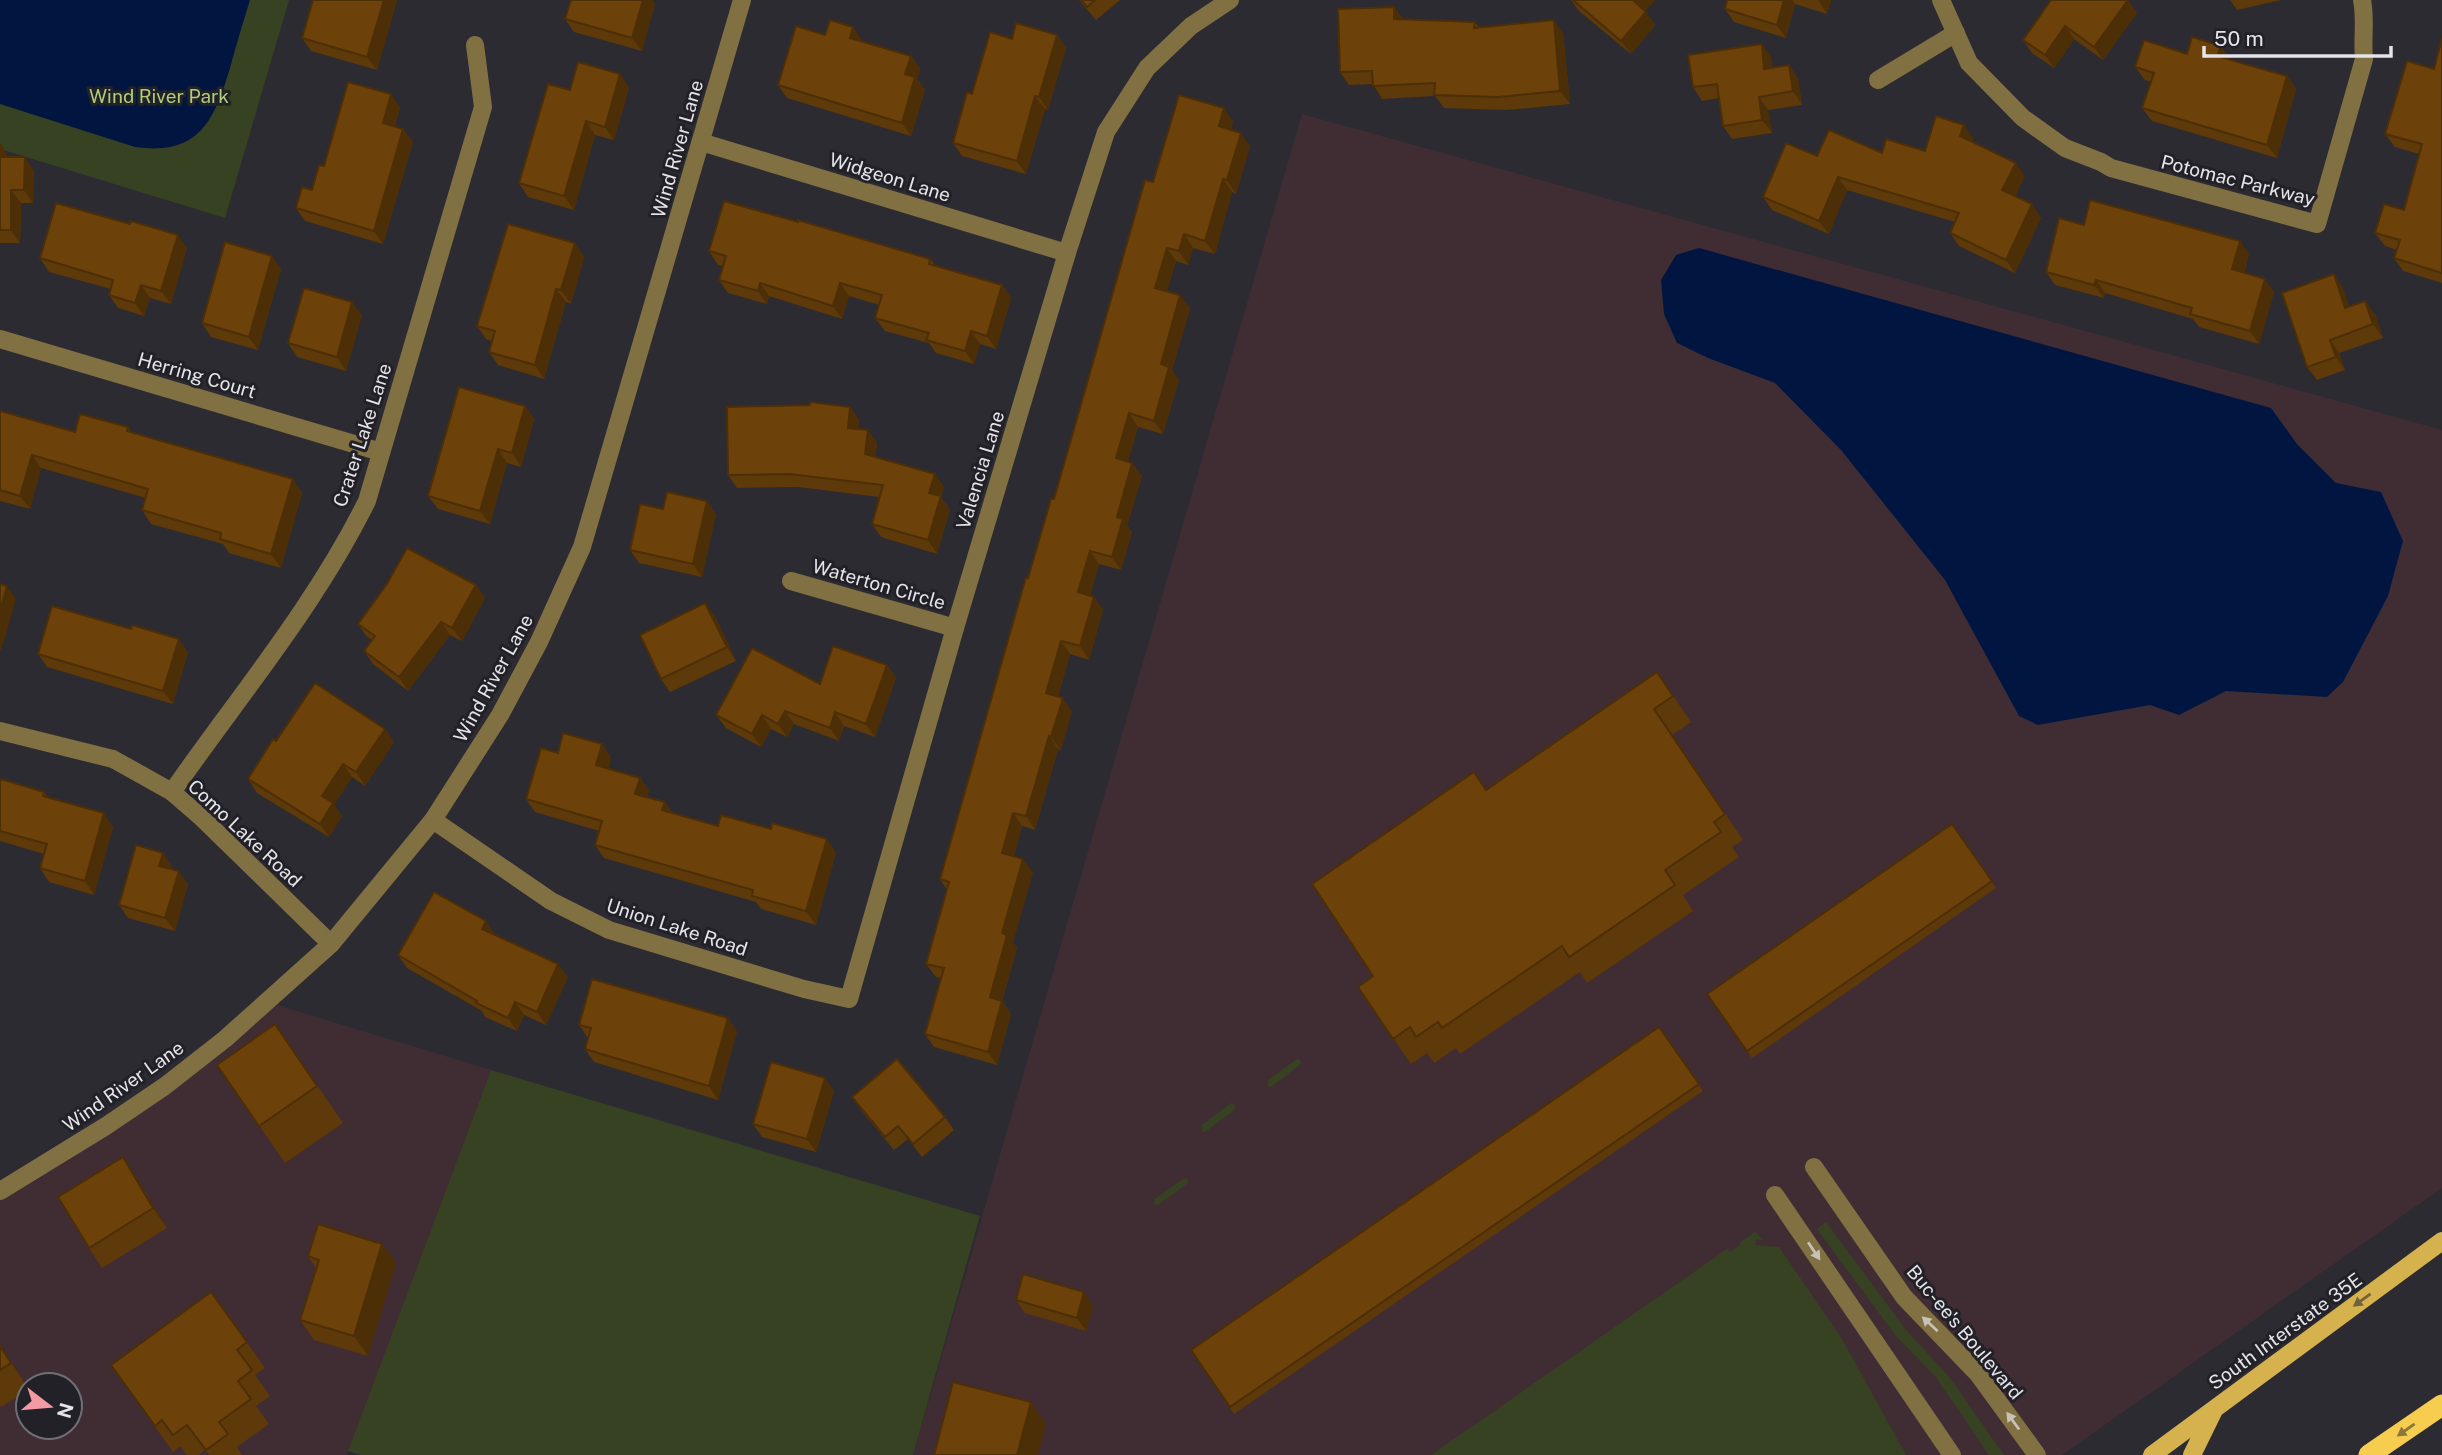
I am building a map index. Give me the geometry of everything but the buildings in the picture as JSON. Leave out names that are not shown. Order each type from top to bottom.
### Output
[{"type":"highway","points":[[2369,1455],[2442,1405]]},
{"type":"main road","name":"South Interstate 35E","points":[[2152,1455],[2442,1241]]},
{"type":"main road","points":[[2192,1455],[2214,1409]]},
{"type":"street","name":"Wind River Lane","points":[[0,1191],[165,1086],[250,1017],[331,944],[433,820],[500,715],[539,642],[582,547],[742,0]]},
{"type":"street","name":"Valencia Lane","points":[[849,999],[1066,253],[1107,132],[1147,68],[1191,26],[1230,0]]},
{"type":"street","points":[[1878,80],[1955,33],[1941,0]]},
{"type":"street","name":"Potomac Parkway","points":[[1955,33],[1969,63],[2022,118],[2058,143],[2111,169],[2316,224],[2364,59],[2362,33],[2365,23],[2362,0]]},
{"type":"street","name":"Crater Lake Lane","points":[[172,792],[317,590],[346,543],[367,501],[483,107],[475,46]]},
{"type":"street","name":"Widgeon Lane","points":[[701,142],[1066,253]]},
{"type":"street","name":"Herring Court","points":[[0,340],[381,452]]},
{"type":"street","name":"Waterton Circle","points":[[791,581],[955,628]]},
{"type":"street","name":"Como Lake Road","points":[[0,731],[113,759],[172,792],[331,944]]},
{"type":"street","name":"Union Lake Road","points":[[433,820],[551,901],[609,930],[804,989],[849,999]]},
{"type":"street","name":"Buc-ee's Boulevard","points":[[1814,1167],[1904,1297],[1978,1374],[2037,1455]]},
{"type":"street","points":[[1775,1195],[1952,1455]]},
{"type":"shaded area","points":[[1302,114],[2442,430],[2442,1188],[2062,1455],[913,1455]]},
{"type":"shaded area","points":[[267,1002],[491,1070],[347,1455],[0,1455],[0,1191],[106,1126]]},
{"type":"green space","name":"Wind River Park","points":[[0,0],[289,0],[225,218],[0,149]]},
{"type":"green space","points":[[1297,1059],[1301,1064],[1271,1087],[1267,1085],[1268,1080]]},
{"type":"green space","points":[[491,1070],[980,1216],[913,1455],[361,1455],[348,1451]]},
{"type":"green space","points":[[1231,1103],[1236,1106],[1233,1111],[1205,1132],[1202,1131],[1202,1125]]},
{"type":"green space","points":[[1184,1178],[1188,1183],[1158,1205],[1154,1204],[1155,1199]]},
{"type":"green space","points":[[1826,1222],[1906,1330],[1950,1378],[2004,1455],[1989,1455],[1935,1376],[1896,1336],[1817,1229]]},
{"type":"green space","points":[[1755,1232],[1763,1240],[1756,1239],[1755,1245],[1779,1247],[1842,1339],[1906,1455],[1431,1455],[1727,1249],[1730,1252]]},
{"type":"water","name":"Wind River Park","points":[[0,0],[250,0],[224,87],[210,119],[189,140],[175,146],[157,148],[135,147],[0,104]]},
{"type":"water","points":[[1699,248],[2271,408],[2297,444],[2336,483],[2381,492],[2403,541],[2388,596],[2343,682],[2327,697],[2226,691],[2179,715],[2150,705],[2038,725],[2019,716],[1945,580],[1841,450],[1775,383],[1708,358],[1677,343],[1664,314],[1661,280],[1676,255]]}]
